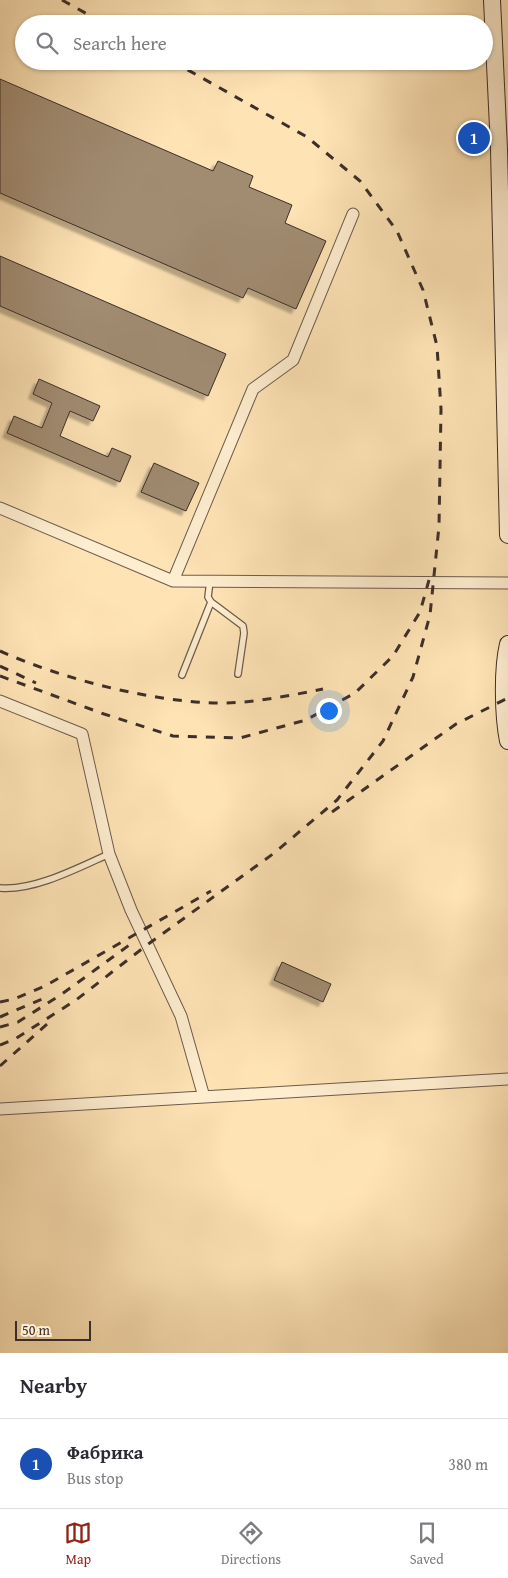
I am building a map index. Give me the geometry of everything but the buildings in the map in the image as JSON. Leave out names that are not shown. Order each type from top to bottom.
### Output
[{"type":"street","points":[[492,0],[504,148],[508,534]]},
{"type":"street","points":[[173,581],[253,389],[293,360],[354,214]]},
{"type":"street","points":[[0,508],[173,581],[508,583]]},
{"type":"street","points":[[508,644],[504,659],[505,727],[508,741]]},
{"type":"street","points":[[0,701],[82,734],[109,854],[131,910],[182,1016],[204,1097]]},
{"type":"street","points":[[0,1109],[508,1079]]},
{"type":"lane","points":[[210,581],[208,597],[211,602],[243,626],[244,632],[238,674]]},
{"type":"lane","points":[[182,675],[211,602]]},
{"type":"lane","points":[[0,888],[10,889],[50,879],[109,854]]},
{"type":"railway","points":[[62,0],[89,15]]},
{"type":"railway","points":[[188,70],[307,137],[360,181],[397,231],[423,290],[437,346],[441,409],[439,526],[430,615],[413,677],[383,741],[337,800],[273,854]]},
{"type":"railway","points":[[0,676],[104,714],[173,736],[240,738],[306,720],[355,693],[393,656],[420,612],[429,580]]},
{"type":"railway","points":[[0,651],[50,671],[77,679],[160,698],[213,703],[241,702],[323,689]]},
{"type":"railway","points":[[0,666],[36,683]]},
{"type":"railway","points":[[332,812],[456,724],[508,698]]},
{"type":"railway","points":[[0,1045],[15,1039],[76,1000],[147,945],[277,851]]},
{"type":"railway","points":[[0,1002],[14,999],[45,986],[211,891]]},
{"type":"railway","points":[[0,1027],[18,1022],[62,994],[132,943]]},
{"type":"railway","points":[[0,1017],[47,997]]},
{"type":"railway","points":[[0,1066],[47,1024]]},
{"type":"place","name":"Фабрика","points":[[474,138]]}]
